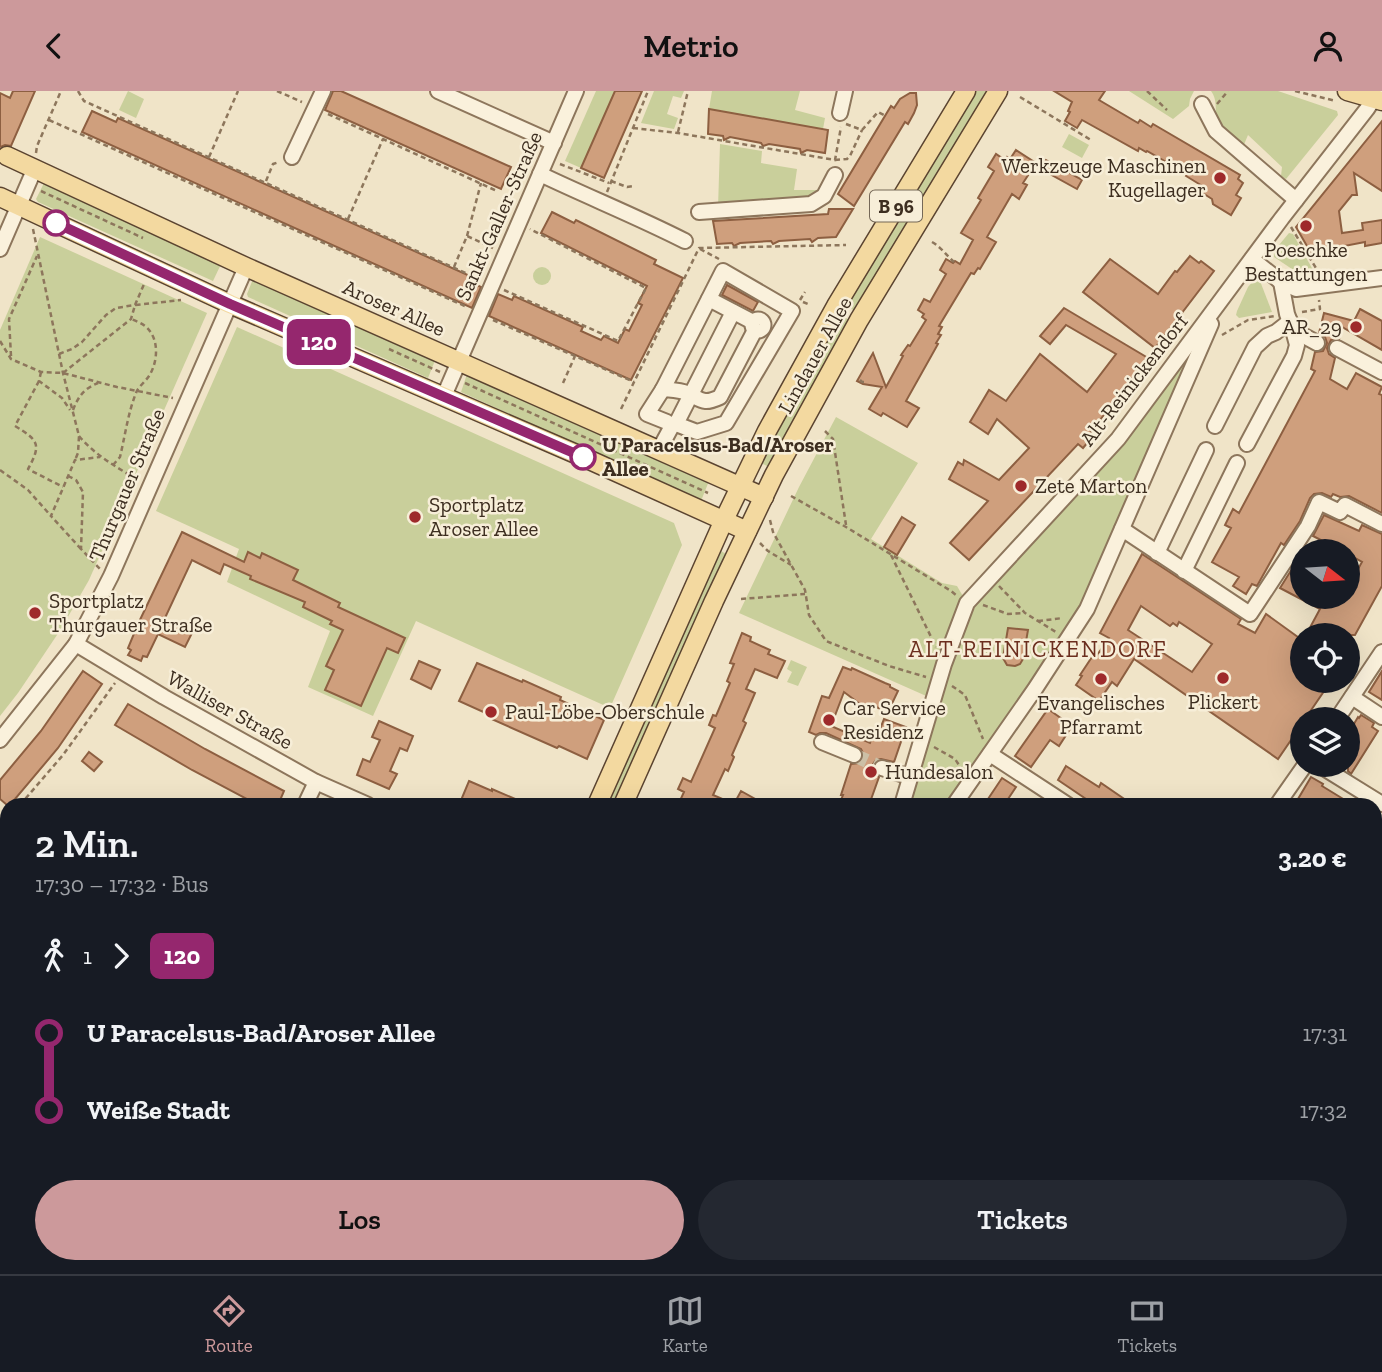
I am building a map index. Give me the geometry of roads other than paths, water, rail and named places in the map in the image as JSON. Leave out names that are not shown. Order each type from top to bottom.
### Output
[{"type":"main road","name":"Lindauer Allee","points":[[600,798],[724,520],[773,420],[831,314],[966,91]]},
{"type":"main road","name":"Lindauer Allee","points":[[626,798],[747,531],[816,396],[998,91]]},
{"type":"main road","points":[[1342,96],[1378,97]]},
{"type":"main road","name":"Aroser Allee","points":[[7,156],[35,168],[139,227],[246,267],[455,369],[608,428],[764,497]]},
{"type":"main road","points":[[0,197],[230,304],[444,396],[597,453],[747,531]]},
{"type":"street","points":[[292,157],[323,91]]},
{"type":"street","points":[[438,91],[554,143]]},
{"type":"street","name":"Sankt-Galler-Straße","points":[[444,396],[576,91]]},
{"type":"street","points":[[840,113],[845,91]]},
{"type":"street","name":"Alt-Reinickendorf","points":[[904,798],[944,664],[969,602],[1118,439],[1296,200],[1378,97]]},
{"type":"street","points":[[1202,104],[1216,131],[1296,200]]},
{"type":"street","points":[[0,249],[35,168]]},
{"type":"street","points":[[540,174],[685,241]]},
{"type":"street","points":[[699,212],[811,204],[824,196],[835,175]]},
{"type":"street","points":[[1252,259],[1281,282],[1296,289],[1382,278]]},
{"type":"street","name":"Thurgauer Straße","points":[[0,740],[76,644],[111,576],[246,267]]},
{"type":"street","points":[[723,271],[792,311],[726,423],[697,432],[647,414],[663,389],[709,299],[723,271]]},
{"type":"street","points":[[1247,444],[1294,356],[1297,345],[1281,282]]},
{"type":"street","points":[[709,299],[778,335]]},
{"type":"street","points":[[663,389],[687,393],[702,401],[720,397],[772,299]]},
{"type":"street","name":"Alt-Reinickendorf","points":[[959,798],[1083,616],[1219,303]]},
{"type":"street","points":[[687,393],[707,364],[730,310]]},
{"type":"street","points":[[659,450],[730,310]]},
{"type":"street","points":[[1290,321],[1317,343]]},
{"type":"street","points":[[1215,426],[1255,347],[1290,321]]},
{"type":"street","points":[[1337,348],[1382,372]]},
{"type":"street","points":[[707,364],[748,387]]},
{"type":"street","points":[[1157,553],[1206,450]]},
{"type":"street","points":[[1184,571],[1237,463]]},
{"type":"street","points":[[1122,529],[1250,614],[1308,526],[1320,502],[1340,512],[1345,505],[1382,524]]},
{"type":"street","name":"Walliser Straße","points":[[76,644],[164,698],[316,782],[352,798]]},
{"type":"street","points":[[1345,707],[1382,652]]},
{"type":"street","points":[[1352,697],[1382,717]]},
{"type":"street","points":[[822,742],[854,755]]},
{"type":"street","points":[[990,754],[1057,798]]},
{"type":"street","points":[[882,768],[911,778]]},
{"type":"street","points":[[1282,798],[1297,777]]},
{"type":"street","points":[[1338,777],[1372,798]]},
{"type":"street","points":[[308,798],[316,782]]},
{"type":"tunnel","points":[[854,755],[882,768]]},
{"type":"place","name":"Werkzeuge Maschinen Kugellager","points":[[1220,178]]},
{"type":"place","name":"Poeschke Bestattungen","points":[[1306,226]]},
{"type":"place","name":"AR_29","points":[[1356,327]]},
{"type":"place","name":"U Paracelsus-Bad/Aroser Allee","points":[[583,457]]},
{"type":"place","name":"Zete Marton","points":[[1021,486]]},
{"type":"place","name":"Sportplatz Aroser Allee","points":[[415,517]]},
{"type":"place","name":"Sportplatz Thurgauer Straße","points":[[35,613]]},
{"type":"place","name":"Plickert","points":[[1223,678]]},
{"type":"place","name":"Evangelisches Pfarramt","points":[[1101,679]]},
{"type":"place","name":"Paul-Löbe-Oberschule","points":[[491,712]]},
{"type":"place","name":"Car Service Residenz","points":[[829,720]]},
{"type":"place","name":"Hundesalon","points":[[871,772]]},
{"type":"district","name":"ALT-REINICKENDORF","points":[[1038,649]]}]
